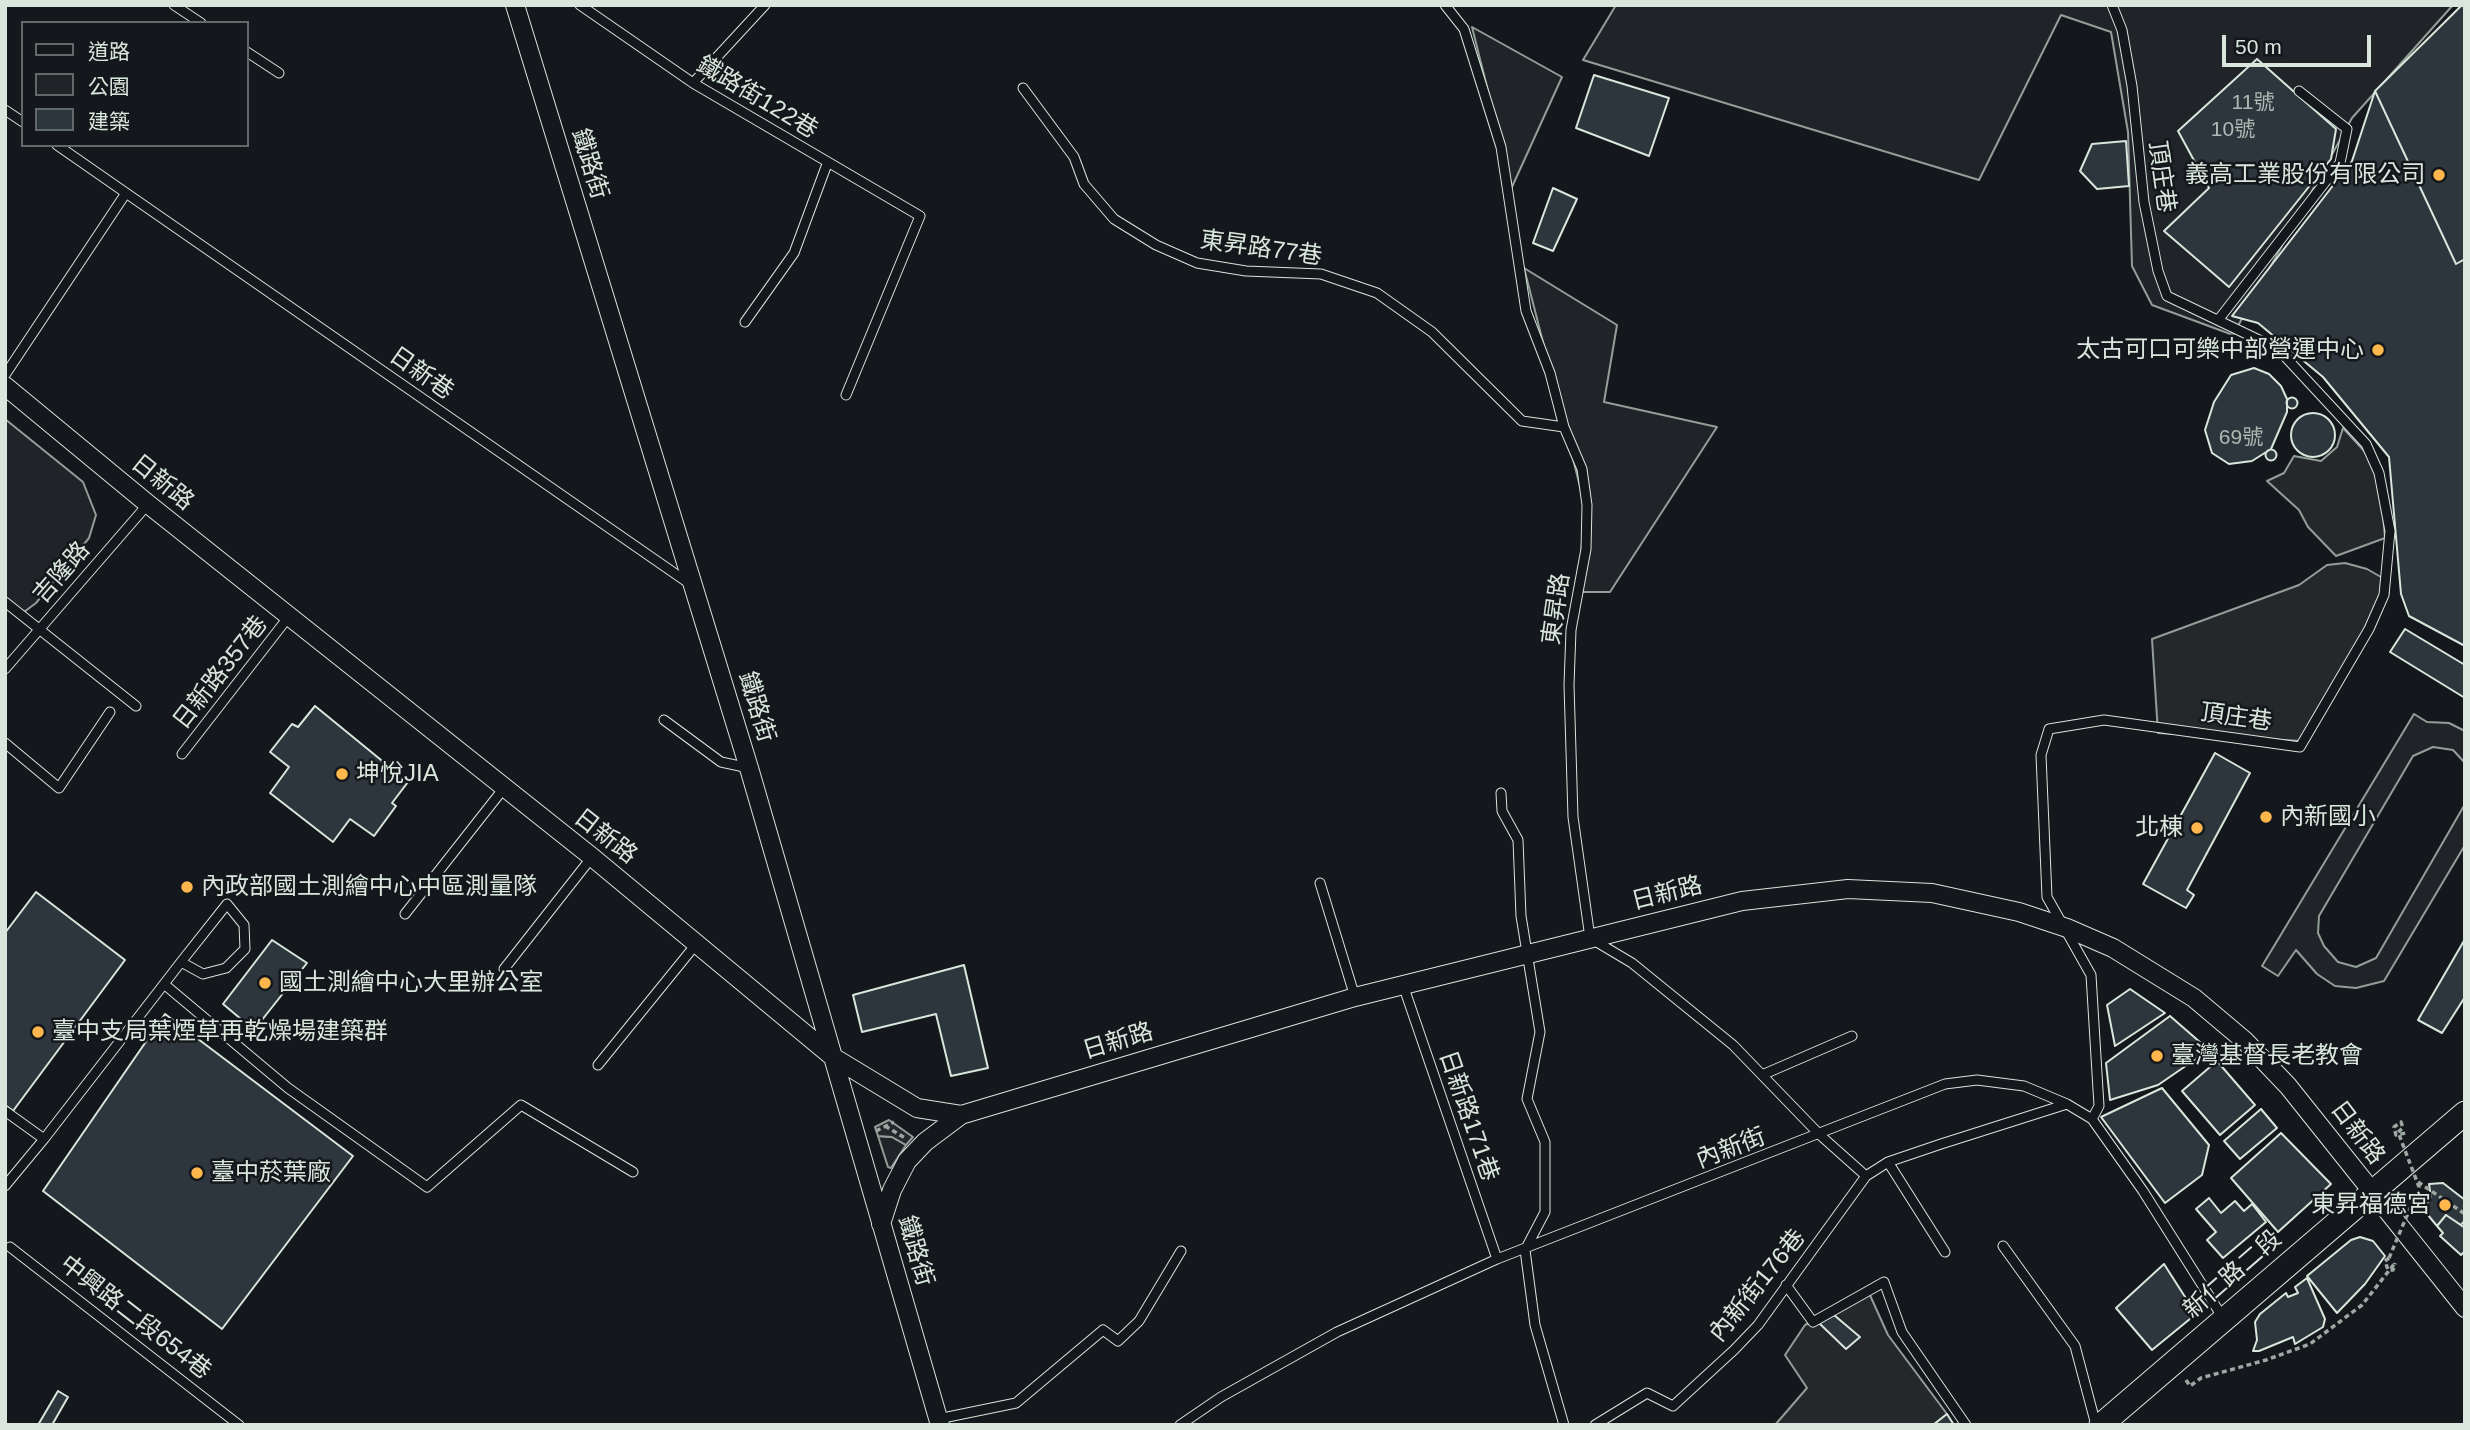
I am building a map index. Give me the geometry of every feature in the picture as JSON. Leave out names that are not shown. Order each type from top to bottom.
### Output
[{"type":"street","name":"鐵路街","points":[[515,5],[749,768],[939,1422]]},
{"type":"street","name":"日新路","points":[[5,386],[148,504],[592,857],[833,1057],[906,1102],[932,1112],[961,1115],[1354,997],[1766,896],[1847,889],[1933,893],[2019,912],[2067,928],[2146,966],[2194,998],[2245,1041],[2320,1124],[2372,1194],[2465,1308]]},
{"type":"street","name":"新仁路二段","points":[[2101,1425],[2465,1113]]},
{"type":"street","points":[[881,1224],[896,1182],[907,1161],[918,1148],[961,1115]]},
{"type":"lane","points":[[174,5],[198,21]]},
{"type":"lane","name":"鐵路街122巷","points":[[580,5],[693,83],[920,216],[846,395]]},
{"type":"lane","points":[[693,83],[765,5]]},
{"type":"lane","name":"東昇路","points":[[1445,5],[1464,29],[1501,147],[1526,311],[1550,373],[1564,427],[1582,469],[1587,505],[1586,549],[1571,630],[1569,685],[1573,817],[1590,938]]},
{"type":"lane","name":"頂庄巷","points":[[2092,1119],[2099,1106],[2091,975],[2067,928],[2047,897],[2041,755],[2049,729],[2104,720],[2300,747],[2369,629],[2384,595],[2390,531],[2379,473],[2366,444],[2278,348],[2167,296],[2144,202],[2132,86],[2122,30],[2112,5]]},
{"type":"lane","points":[[248,53],[279,73]]},
{"type":"lane","name":"東昇路77巷","points":[[1023,88],[1074,157],[1084,184],[1114,219],[1156,245],[1197,263],[1246,271],[1321,274],[1377,293],[1432,332],[1522,421],[1564,427]]},
{"type":"lane","points":[[2219,319],[2340,163],[2347,129],[2299,91]]},
{"type":"lane","points":[[5,110],[21,121]]},
{"type":"lane","name":"日新巷","points":[[60,147],[694,587]]},
{"type":"lane","points":[[745,322],[793,253],[827,163]]},
{"type":"lane","points":[[5,375],[127,193]]},
{"type":"lane","name":"吉隆路","points":[[5,669],[148,504]]},
{"type":"lane","points":[[5,602],[136,706]]},
{"type":"lane","name":"日新路357巷","points":[[181,754],[290,615]]},
{"type":"lane","points":[[5,743],[59,788],[110,712]]},
{"type":"lane","points":[[664,720],[721,762],[749,768]]},
{"type":"lane","points":[[405,914],[504,788]]},
{"type":"lane","points":[[1501,793],[1502,811],[1518,840],[1521,916],[1540,1032],[1527,1099],[1545,1142],[1545,1212],[1525,1250],[1535,1325],[1564,1425]]},
{"type":"lane","points":[[504,969],[592,857]]},
{"type":"lane","points":[[1320,883],[1354,997]]},
{"type":"lane","points":[[5,1186],[44,1139],[181,962],[227,904],[244,925],[245,949],[226,968],[203,974],[181,962]]},
{"type":"lane","points":[[1590,938],[1632,963],[1733,1045],[1820,1135],[1866,1176]]},
{"type":"lane","points":[[598,1065],[697,943]]},
{"type":"lane","points":[[164,984],[288,1088],[427,1187],[521,1105],[633,1172]]},
{"type":"lane","name":"日新路171巷","points":[[1404,985],[1497,1259]]},
{"type":"lane","points":[[1762,1075],[1852,1036]]},
{"type":"lane","name":"內新街","points":[[1180,1425],[1221,1397],[1337,1332],[1497,1259],[1945,1084],[2006,1082],[2067,1104],[2092,1119],[2143,1191],[2223,1318]]},
{"type":"lane","name":"內新街176巷","points":[[1595,1425],[1647,1393],[1673,1406],[1734,1350],[1758,1325],[1866,1176],[1888,1162],[2067,1104]]},
{"type":"lane","points":[[5,1111],[44,1139]]},
{"type":"lane","points":[[1888,1162],[1945,1252]]},
{"type":"lane","points":[[2003,1246],[2076,1346],[2096,1425]]},
{"type":"lane","name":"中興路二段654巷","points":[[10,1247],[235,1423]]},
{"type":"lane","points":[[939,1422],[1016,1403],[1103,1330],[1118,1341],[1139,1321],[1181,1251]]},
{"type":"lane","points":[[1786,1285],[1813,1322],[1884,1282],[1902,1332],[1966,1425]]},
{"type":"path","points":[[876,1131],[894,1122]]},
{"type":"path","points":[[2173,1361],[2190,1386],[2201,1378],[2310,1344],[2362,1306],[2381,1283],[2388,1273],[2395,1263],[2396,1266],[2393,1270],[2388,1270],[2385,1261],[2389,1258],[2419,1187],[2399,1132],[2403,1128],[2400,1122],[2394,1128],[2396,1135],[2406,1133]]},
{"type":"path","points":[[885,1126],[910,1141]]},
{"type":"path","points":[[2399,1168],[2465,1214]]},
{"type":"green space","points":[[1616,5],[2453,5],[2352,118],[2233,335],[2152,305],[2132,266],[2128,132],[2111,32],[2061,15],[1979,180],[1583,60]]},
{"type":"green space","points":[[1472,27],[1562,77],[1512,187]]},
{"type":"green space","points":[[1524,268],[1617,325],[1604,402],[1717,427],[1610,592],[1578,592],[1585,506]]},
{"type":"green space","points":[[5,419],[83,482],[96,515],[89,538],[36,603],[20,615],[5,603]]},
{"type":"green space","points":[[2414,714],[2427,722],[2449,723],[2465,731],[2465,763],[2453,750],[2433,747],[2413,756],[2319,916],[2318,933],[2324,946],[2338,962],[2356,967],[2376,958],[2465,804],[2465,845],[2384,981],[2356,988],[2335,986],[2317,974],[2296,950],[2278,976],[2262,966]]},
{"type":"green space","points":[[878,1136],[892,1137],[906,1145],[891,1168],[888,1167]]},
{"type":"shaded area","points":[[2343,428],[2379,467],[2385,538],[2336,556],[2308,527],[2299,510],[2267,481],[2284,473],[2294,456],[2321,461],[2337,447]]},
{"type":"shaded area","points":[[2345,563],[2367,569],[2381,577],[2389,593],[2302,741],[2158,733],[2152,639],[2299,585],[2327,565]]},
{"type":"shaded area","points":[[889,1120],[913,1137],[906,1145],[892,1137],[878,1136],[875,1127]]},
{"type":"shaded area","points":[[1869,1293],[1888,1335],[1947,1414],[1933,1425],[1775,1425],[1807,1388],[1785,1355],[1805,1325]]},
{"type":"building","name":"義高工業股份有限公司","points":[[2465,5],[2465,259],[2456,264],[2375,91]]},
{"type":"building","points":[[2257,59],[2336,129],[2331,159],[2229,287],[2164,231],[2209,188],[2178,131]]},
{"type":"building","points":[[1594,75],[1669,98],[1649,156],[1576,128]]},
{"type":"building","name":"太古可口可樂中部營運中心","points":[[2375,91],[2456,264],[2465,259],[2465,646],[2409,616],[2401,594],[2389,457],[2323,377],[2258,323],[2232,316],[2352,161]]},
{"type":"building","points":[[2126,141],[2129,186],[2097,189],[2080,171],[2092,144]]},
{"type":"building","points":[[1553,188],[1577,199],[1553,251],[1533,243]]},
{"type":"building","points":[[2254,368],[2269,374],[2281,386],[2287,399],[2287,412],[2271,449],[2252,461],[2229,464],[2212,453],[2205,430],[2214,402],[2231,375]]},
{"type":"building","points":[[2292,397],[2298,403],[2292,409],[2286,403]]},
{"type":"building","points":[[2313,413],[2322,414],[2329,419],[2334,426],[2334,444],[2329,451],[2322,456],[2313,457],[2304,456],[2297,451],[2292,444],[2291,435],[2292,426],[2297,419],[2304,414]]},
{"type":"building","points":[[2271,449],[2277,455],[2271,461],[2265,455]]},
{"type":"building","points":[[2405,629],[2465,665],[2465,698],[2390,652]]},
{"type":"building","name":"坤悅JIA","points":[[315,706],[408,782],[392,803],[396,806],[374,836],[350,819],[333,842],[270,793],[289,767],[270,752],[292,724],[298,727]]},
{"type":"building","name":"北棟","points":[[2215,753],[2250,773],[2187,890],[2194,895],[2186,908],[2143,884]]},
{"type":"building","name":"臺中支局葉煙草再乾燥場建築群","points":[[36,892],[125,960],[13,1111],[5,1105],[5,933]]},
{"type":"building","points":[[2465,939],[2465,997],[2442,1033],[2418,1020]]},
{"type":"building","name":"國土測繪中心大里辦公室","points":[[272,940],[307,963],[254,1030],[223,1004]]},
{"type":"building","points":[[964,965],[988,1068],[951,1076],[936,1014],[862,1032],[853,995]]},
{"type":"building","points":[[2130,989],[2165,1013],[2115,1046],[2107,1005]]},
{"type":"building","name":"臺中菸葉廠","points":[[165,1014],[353,1156],[222,1329],[43,1191]]},
{"type":"building","name":"臺灣基督長老教會","points":[[2170,1016],[2209,1050],[2158,1085],[2110,1100],[2106,1063]]},
{"type":"building","points":[[2217,1061],[2255,1105],[2220,1135],[2182,1091]]},
{"type":"building","points":[[2162,1088],[2209,1145],[2202,1175],[2165,1203],[2101,1117]]},
{"type":"building","points":[[2261,1109],[2277,1128],[2240,1159],[2224,1141]]},
{"type":"building","points":[[2281,1133],[2331,1184],[2278,1232],[2231,1178]]},
{"type":"building","name":"東昇福德宮","points":[[2443,1183],[2465,1200],[2465,1220],[2461,1225],[2446,1215],[2437,1226],[2423,1209],[2431,1197],[2429,1184]]},
{"type":"building","points":[[2209,1198],[2221,1213],[2235,1201],[2244,1211],[2252,1204],[2266,1222],[2223,1258],[2207,1240],[2216,1232],[2196,1209]]},
{"type":"building","points":[[2446,1215],[2465,1228],[2465,1251],[2461,1255],[2440,1236],[2443,1233],[2437,1226]]},
{"type":"building","points":[[2360,1237],[2373,1241],[2385,1256],[2365,1284],[2337,1313],[2307,1276],[2351,1240]]},
{"type":"building","points":[[2164,1264],[2196,1314],[2152,1350],[2116,1308]]},
{"type":"building","points":[[2307,1278],[2325,1319],[2323,1327],[2295,1344],[2293,1337],[2253,1351],[2257,1340],[2255,1322],[2260,1314],[2286,1293],[2288,1297],[2298,1293],[2295,1287]]},
{"type":"building","points":[[1834,1315],[1860,1337],[1846,1349],[1819,1323]]},
{"type":"building","points":[[58,1391],[68,1397],[52,1425],[38,1425]]},
{"type":"building","points":[[1947,1414],[1954,1425],[1933,1425]]},
{"type":"place","name":"義高工業股份有限公司","points":[[2439,175]]},
{"type":"place","name":"太古可口可樂中部營運中心","points":[[2378,350]]},
{"type":"place","name":"坤悅JIA","points":[[342,774]]},
{"type":"place","name":"內新國小","points":[[2266,817]]},
{"type":"place","name":"北棟","points":[[2197,828]]},
{"type":"place","name":"內政部國土測繪中心中區測量隊","points":[[187,887]]},
{"type":"place","name":"國土測繪中心大里辦公室","points":[[265,983]]},
{"type":"place","name":"臺中支局葉煙草再乾燥場建築群","points":[[38,1032]]},
{"type":"place","name":"臺灣基督長老教會","points":[[2157,1056]]},
{"type":"place","name":"臺中菸葉廠","points":[[197,1173]]},
{"type":"place","name":"東昇福德宮","points":[[2445,1205]]}]
